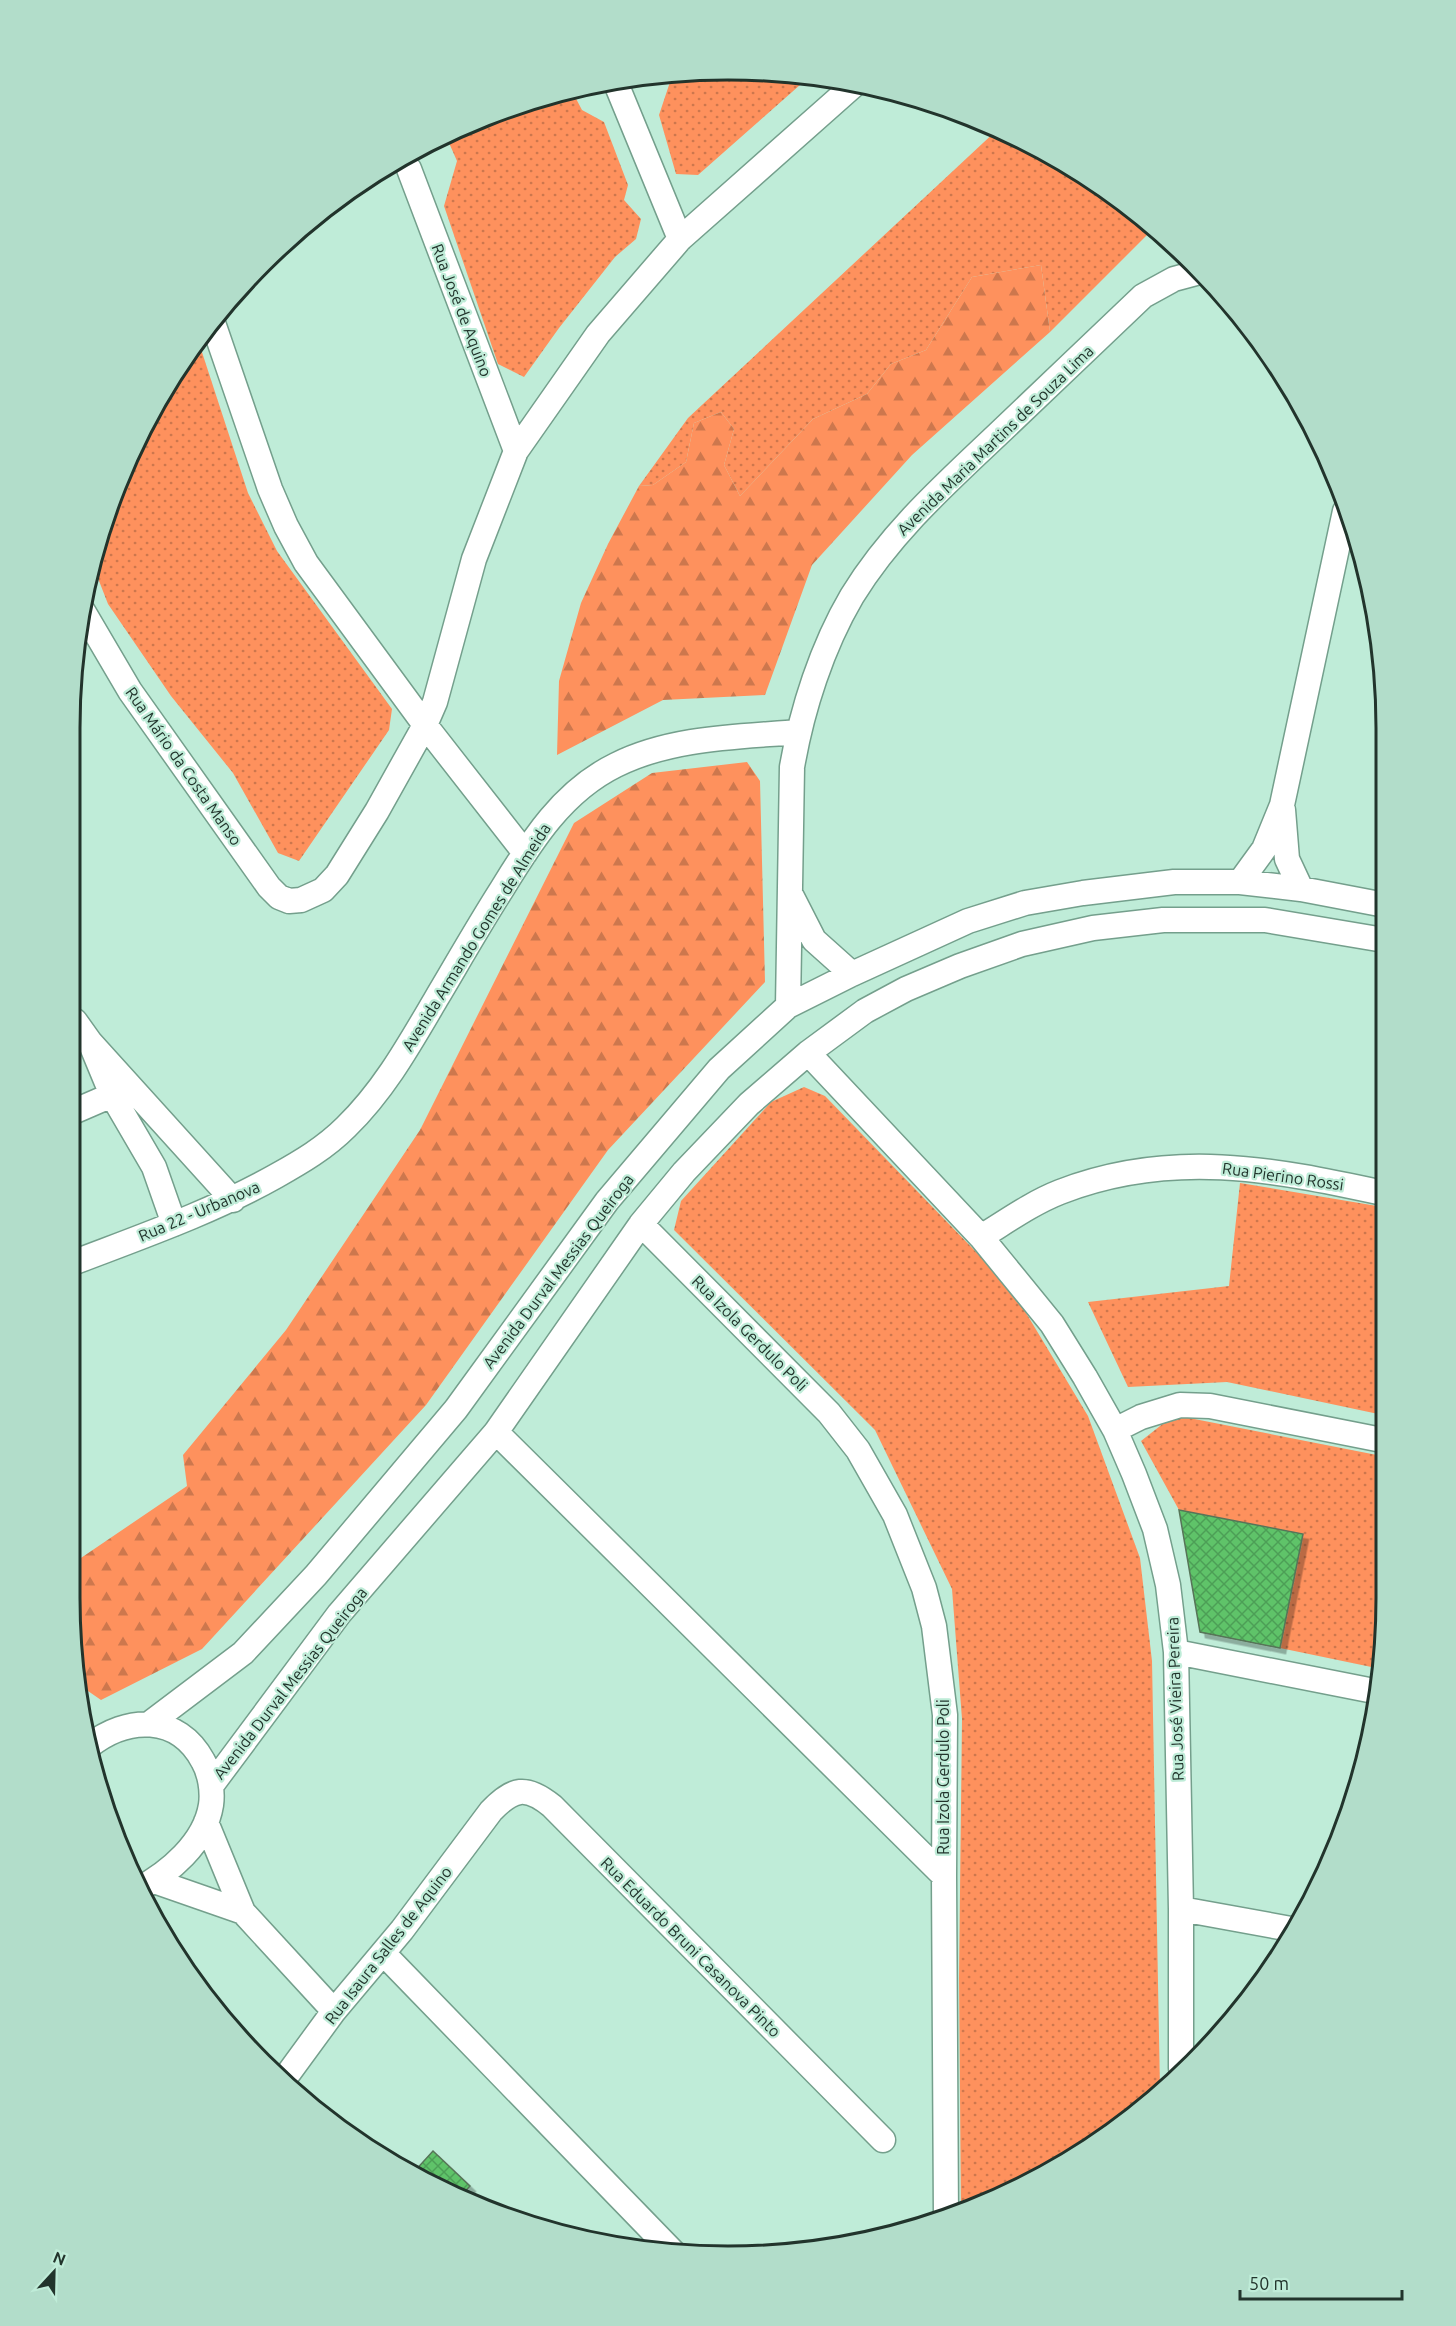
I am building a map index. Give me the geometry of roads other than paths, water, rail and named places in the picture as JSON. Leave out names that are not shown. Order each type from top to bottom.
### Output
[{"type":"street","points":[[618,89],[680,239]]},
{"type":"street","points":[[425,726],[435,702],[474,559],[516,451],[598,334],[680,239],[847,91]]},
{"type":"street","name":"Rua José de Aquino","points":[[409,169],[516,451]]},
{"type":"street","name":"Avenida Maria Martins de Souza Lima","points":[[788,1006],[792,767],[798,732],[819,667],[852,597],[886,547],[928,500],[1143,296],[1174,279],[1192,274]]},
{"type":"street","points":[[216,331],[270,489],[306,563],[425,726],[525,853]]},
{"type":"street","points":[[1240,882],[1264,849],[1282,805],[1343,522]]},
{"type":"street","name":"Rua Mário da Costa Manso","points":[[89,621],[130,691],[269,887],[279,897],[289,902],[301,900],[323,890],[337,875],[377,811],[425,726]]},
{"type":"street","name":"Avenida Armando Gomes de Almeida","points":[[346,1128],[377,1093],[397,1065],[525,853],[547,821],[582,787],[618,764],[672,746],[709,739],[798,732]]},
{"type":"street","points":[[1282,805],[1287,859],[1301,889]]},
{"type":"street","name":"Avenida Durval Messias Queiroga","points":[[149,1724],[243,1653],[316,1575],[456,1409],[607,1201],[719,1069],[788,1006],[968,921],[1025,903],[1083,893],[1174,882],[1240,882],[1301,889],[1376,903]]},
{"type":"street","name":"Avenida Maria Martins de Souza Lima","points":[[789,893],[814,940],[852,974]]},
{"type":"street","name":"Avenida Durval Messias Queiroga","points":[[211,1786],[339,1614],[496,1432],[641,1224],[684,1172],[749,1104],[808,1053],[865,1011],[906,989],[960,966],[1022,944],[1093,928],[1163,920],[1264,920],[1376,939]]},
{"type":"street","points":[[80,1028],[121,1090],[154,1167],[174,1224]]},
{"type":"street","name":"Rua José Vieira Pereira","points":[[808,1053],[981,1237],[1052,1324],[1115,1430],[1134,1474],[1158,1539],[1168,1585],[1176,1652],[1182,2062]]},
{"type":"street","points":[[80,1109],[121,1090]]},
{"type":"street","points":[[121,1090],[233,1200]]},
{"type":"street","name":"Rua 22 - Urbanova","points":[[80,1260],[233,1200],[302,1162],[346,1128]]},
{"type":"street","name":"Rua Pierino Rossi","points":[[981,1237],[1059,1192],[1129,1173],[1186,1166],[1244,1167],[1376,1191]]},
{"type":"street","name":"Rua Izola Gerdulo Poli","points":[[641,1224],[829,1413],[858,1450],[895,1515],[924,1588],[939,1655],[945,1715],[946,2208]]},
{"type":"street","points":[[1115,1430],[1141,1416],[1180,1405],[1210,1406],[1376,1439]]},
{"type":"street","points":[[496,1432],[944,1876]]},
{"type":"street","points":[[1176,1652],[1370,1690]]},
{"type":"street","points":[[95,1738],[125,1726],[149,1724],[168,1728],[184,1736],[197,1749],[208,1769],[211,1805],[206,1822],[196,1841],[171,1868],[146,1884]]},
{"type":"street","name":"Rua Eduardo Bruni Casanova Pinto","points":[[491,1811],[503,1798],[515,1791],[530,1792],[552,1806],[883,2140]]},
{"type":"street","name":"Rua Isaura Salles de Aquino","points":[[288,2074],[334,2011],[383,1953],[491,1811]]},
{"type":"street","points":[[206,1822],[243,1912],[334,2011]]},
{"type":"street","points":[[146,1885],[243,1912]]},
{"type":"street","points":[[1181,1909],[1286,1928]]},
{"type":"street","points":[[383,1953],[664,2243]]}]
